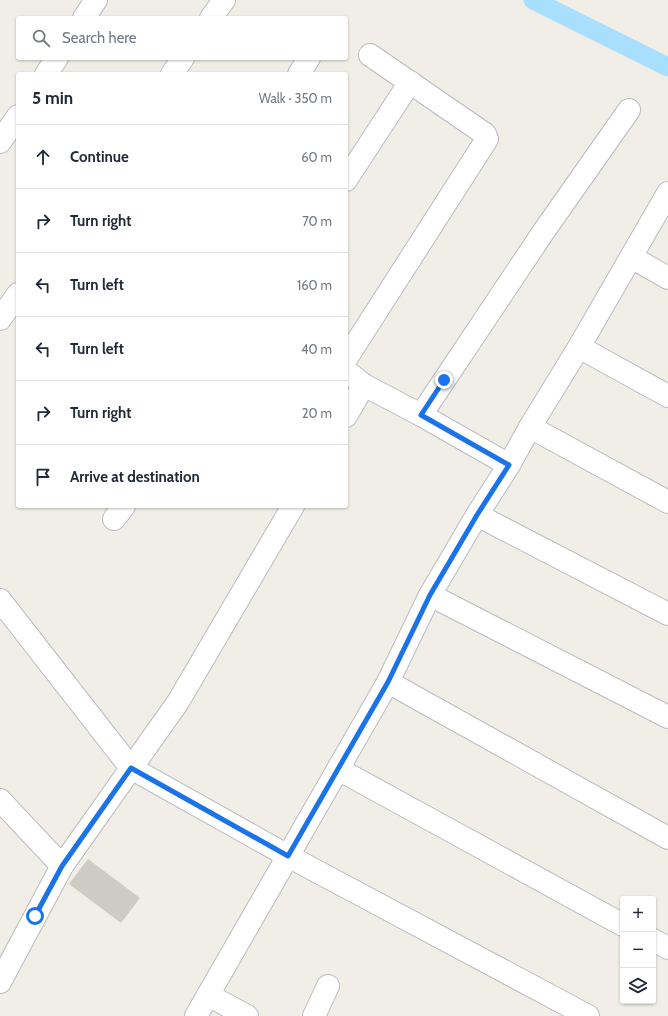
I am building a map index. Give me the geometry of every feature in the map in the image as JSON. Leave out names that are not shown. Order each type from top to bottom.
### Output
[{"type":"street","points":[[85,16],[96,0]]},
{"type":"street","points":[[212,16],[224,0]]},
{"type":"street","points":[[348,356],[487,140],[485,134],[370,55]]},
{"type":"street","points":[[47,72],[56,60]]},
{"type":"street","points":[[173,72],[182,60]]},
{"type":"street","points":[[300,72],[308,60]]},
{"type":"street","points":[[348,177],[410,82]]},
{"type":"street","points":[[421,415],[539,237],[629,110]]},
{"type":"street","points":[[196,1016],[388,682],[430,595],[579,347],[668,193]]},
{"type":"street","points":[[631,257],[668,278]]},
{"type":"street","points":[[0,319],[16,297]]},
{"type":"street","points":[[579,347],[668,396]]},
{"type":"street","points":[[348,373],[364,385],[421,415],[509,465]]},
{"type":"street","points":[[348,413],[364,385]]},
{"type":"street","points":[[530,427],[668,502]]},
{"type":"street","points":[[0,982],[62,866],[178,702],[292,508]]},
{"type":"street","points":[[477,515],[668,614]]},
{"type":"street","points":[[430,595],[668,717]]},
{"type":"street","points":[[0,600],[131,768],[288,856],[588,1016]]},
{"type":"street","points":[[388,682],[668,838]]},
{"type":"street","points":[[338,769],[620,923]]},
{"type":"street","points":[[0,800],[62,866]]},
{"type":"street","points":[[656,942],[668,948]]},
{"type":"street","points":[[314,1016],[328,986]]},
{"type":"street","points":[[208,995],[247,1016]]},
{"type":"building","points":[[88,859],[140,898],[121,923],[69,884]]},
{"type":"waterway","points":[[533,0],[668,67]]},
{"type":"route","points":[[35,916],[62,866],[131,768],[288,856],[388,682],[430,595],[477,515],[509,465],[421,415],[444,380]]}]
